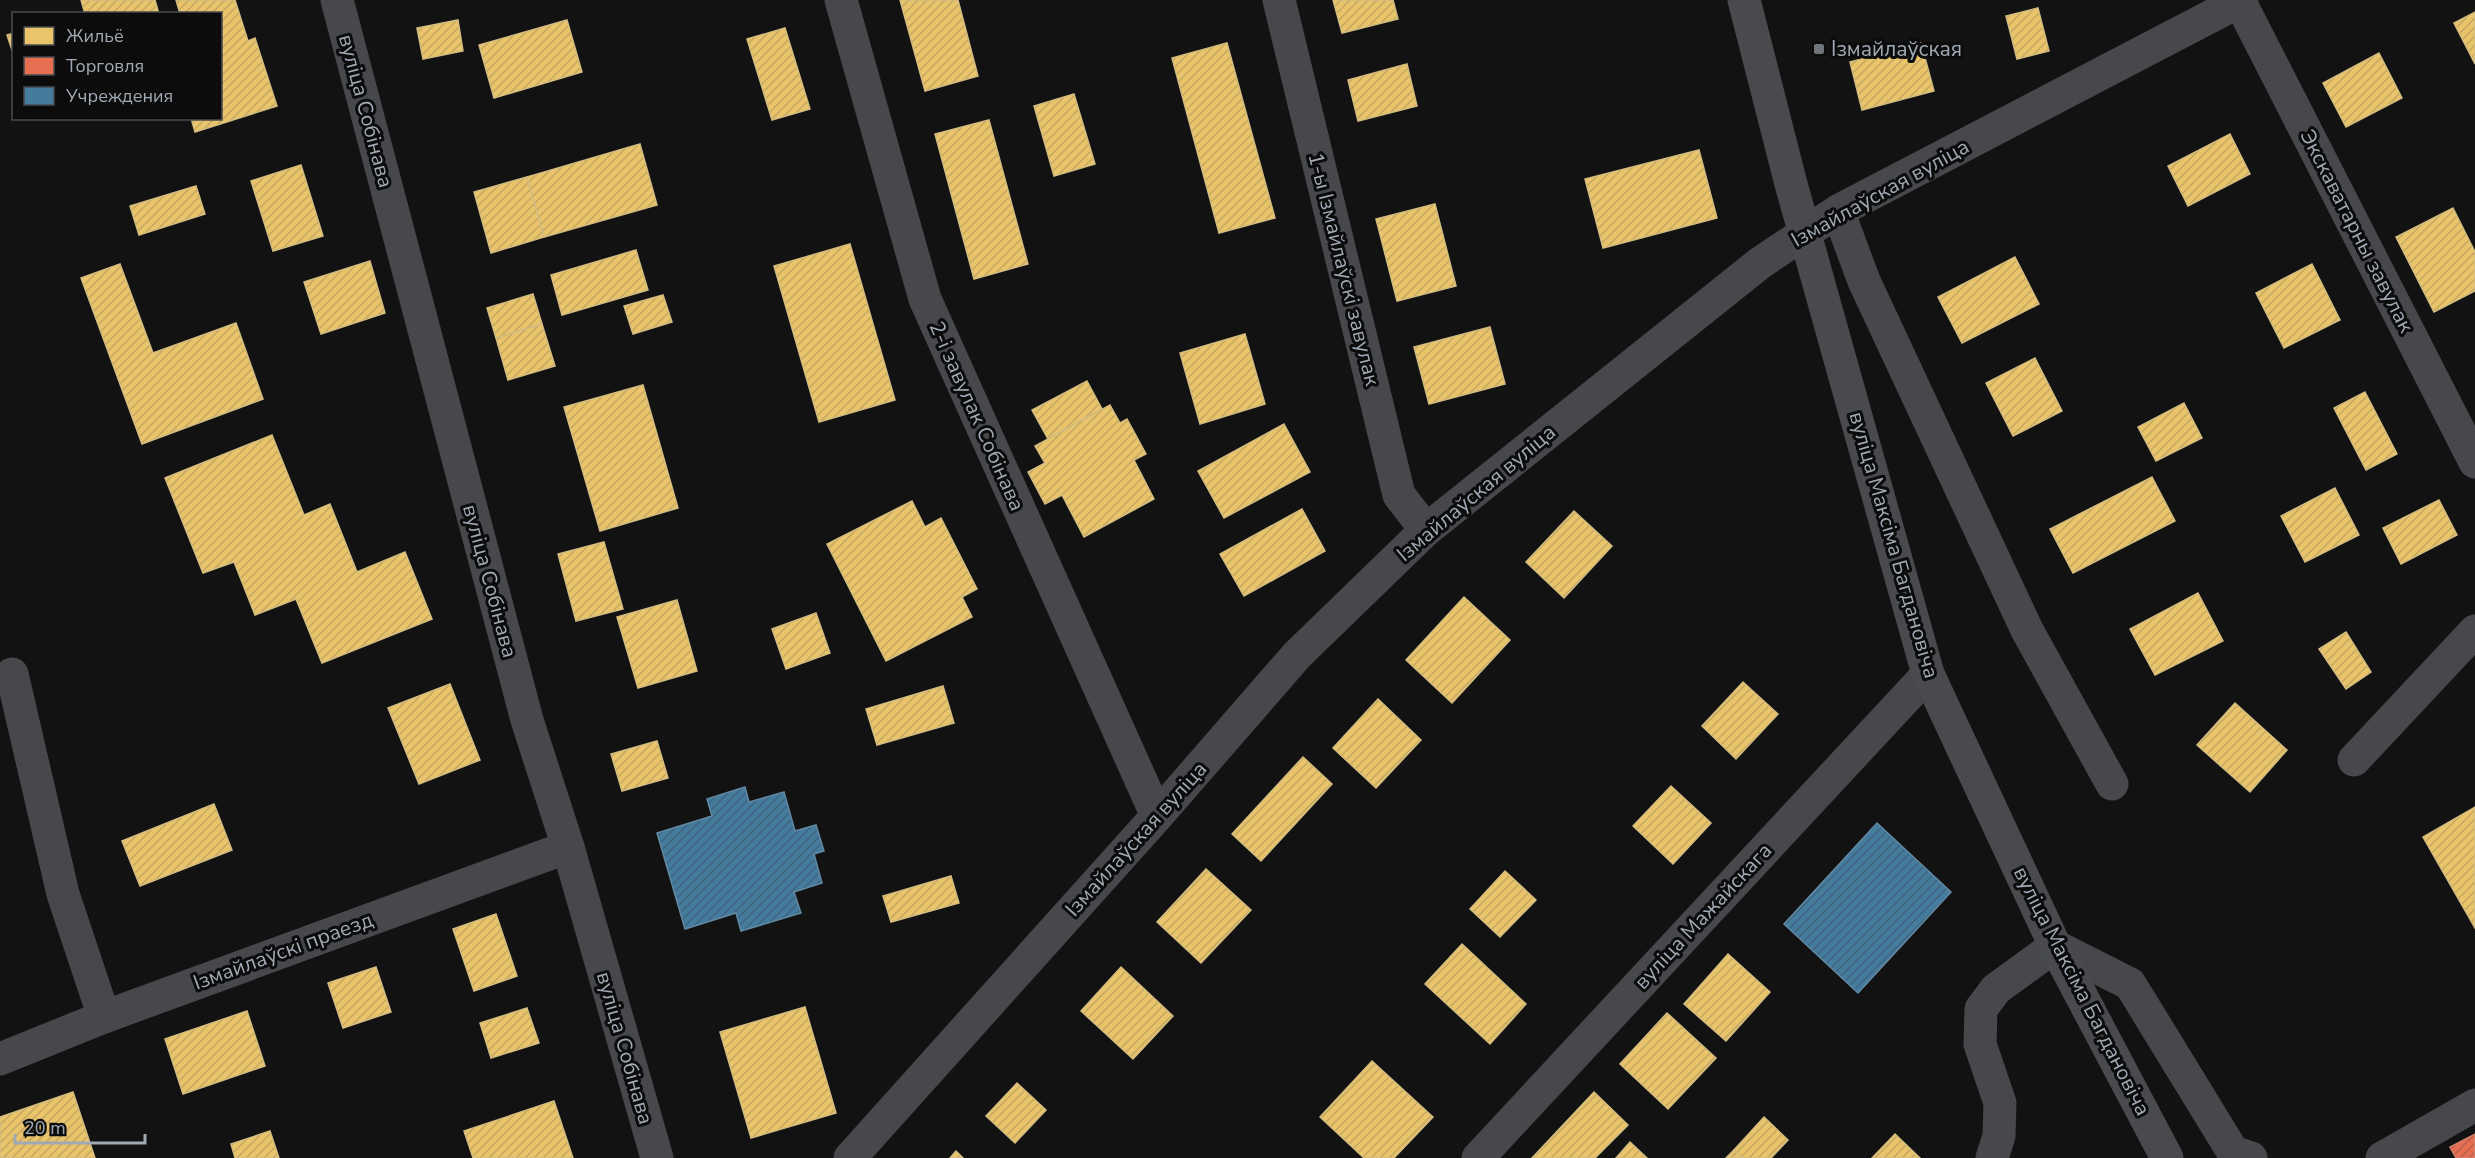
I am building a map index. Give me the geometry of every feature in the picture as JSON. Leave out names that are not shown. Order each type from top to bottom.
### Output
[{"type":"main road","name":"вуліца Максіма Багдановіча","points":[[1744,0],[1791,184],[1928,674],[2055,946],[2167,1158]]},
{"type":"street","name":"вуліца Собінава","points":[[337,0],[526,720],[568,847],[657,1158]]},
{"type":"street","name":"2-і завулак Собінава","points":[[841,0],[925,299],[1157,816]]},
{"type":"street","name":"1-ы Ізмайлаўскі завулак","points":[[1279,0],[1399,495],[1426,530]]},
{"type":"street","name":"Ізмайлаўская вуліца","points":[[850,1158],[1157,816],[1297,655],[1426,530],[1760,262],[1838,211],[2240,0]]},
{"type":"street","name":"Экскаватарны завулак","points":[[2240,0],[2475,462]]},
{"type":"street","points":[[1838,211],[1864,281],[2027,630],[2112,784]]},
{"type":"street","points":[[2354,760],[2475,631]]},
{"type":"street","points":[[12,674],[63,894],[104,1017]]},
{"type":"street","name":"вуліца Мажайскага","points":[[1478,1158],[1928,674]]},
{"type":"street","name":"Ізмайлаўскі праезд","points":[[0,1059],[104,1017],[568,847]]},
{"type":"street","points":[[1992,1158],[1999,1136],[2000,1103],[1980,1044],[1981,1009],[1996,989],[2055,946],[2130,984],[2233,1152],[2251,1158]]},
{"type":"street","points":[[2382,1158],[2475,1105]]},
{"type":"building: Жильё","points":[[81,0],[155,0],[158,12],[84,12]]},
{"type":"building: Жильё","points":[[176,0],[235,0],[248,41],[255,38],[277,106],[195,132],[192,120],[222,120],[222,12],[179,12]]},
{"type":"building: Жильё","points":[[900,0],[958,0],[978,76],[925,91]]},
{"type":"building: Жильё","points":[[1333,0],[1393,0],[1398,19],[1342,33]]},
{"type":"building: Жильё","points":[[2038,8],[2049,51],[2017,59],[2006,16]]},
{"type":"building: Жильё","points":[[2475,12],[2475,64],[2454,23]]},
{"type":"building: Жильё","points":[[458,20],[463,51],[423,59],[417,28]]},
{"type":"building: Жильё","points":[[567,20],[582,72],[494,98],[479,45]]},
{"type":"building: Жильё","points":[[785,28],[810,109],[772,120],[747,39]]},
{"type":"building: Жильё","points":[[12,34],[12,50],[7,35]]},
{"type":"building: Жильё","points":[[1227,43],[1275,218],[1219,233],[1172,58]]},
{"type":"building: Жильё","points":[[1921,43],[1934,91],[1862,110],[1850,62]]},
{"type":"building: Жильё","points":[[2379,53],[2402,98],[2346,127],[2323,83]]},
{"type":"building: Жильё","points":[[1407,64],[1417,106],[1358,121],[1348,80]]},
{"type":"building: Жильё","points":[[1074,94],[1095,164],[1054,176],[1034,106]]},
{"type":"building: Жильё","points":[[989,120],[1028,264],[974,279],[935,134]]},
{"type":"building: Жильё","points":[[2230,134],[2250,174],[2188,206],[2168,166]]},
{"type":"building: Жильё","points":[[640,144],[657,205],[544,237],[527,177]]},
{"type":"building: Жильё","points":[[1699,150],[1717,218],[1603,248],[1585,179]]},
{"type":"building: Жильё","points":[[301,165],[323,236],[273,251],[251,181]]},
{"type":"building: Жильё","points":[[527,177],[544,237],[491,253],[474,192]]},
{"type":"building: Жильё","points":[[196,186],[205,214],[139,235],[130,206]]},
{"type":"building: Жильё","points":[[1435,204],[1456,286],[1397,301],[1376,219]]},
{"type":"building: Жильё","points":[[2453,208],[2475,252],[2475,291],[2434,312],[2396,237]]},
{"type":"building: Жильё","points":[[850,244],[895,400],[819,422],[774,266]]},
{"type":"building: Жильё","points":[[636,250],[648,290],[562,315],[551,275]]},
{"type":"building: Жильё","points":[[2015,257],[2039,304],[1962,343],[1938,297]]},
{"type":"building: Жильё","points":[[370,261],[385,313],[321,334],[304,282]]},
{"type":"building: Жильё","points":[[120,264],[153,353],[236,323],[263,399],[142,444],[81,278]]},
{"type":"building: Жильё","points":[[2312,264],[2340,320],[2284,348],[2256,293]]},
{"type":"building: Жильё","points":[[533,294],[542,324],[496,338],[487,308]]},
{"type":"building: Жильё","points":[[663,295],[672,322],[633,334],[624,306]]},
{"type":"building: Жильё","points":[[542,324],[555,366],[508,380],[496,338]]},
{"type":"building: Жильё","points":[[1490,327],[1505,384],[1429,404],[1414,347]]},
{"type":"building: Жильё","points":[[1245,334],[1265,404],[1200,424],[1180,353]]},
{"type":"building: Жильё","points":[[2035,358],[2062,411],[2013,436],[1986,383]]},
{"type":"building: Жильё","points":[[1087,381],[1102,409],[1048,439],[1032,410]]},
{"type":"building: Жильё","points":[[643,385],[678,508],[600,531],[564,407]]},
{"type":"building: Жильё","points":[[2365,392],[2397,454],[2366,470],[2334,408]]},
{"type":"building: Жильё","points":[[2184,403],[2202,438],[2156,461],[2138,427]]},
{"type":"building: Жильё","points":[[1110,405],[1120,423],[1127,419],[1146,454],[1134,460],[1154,499],[1084,537],[1062,495],[1045,504],[1028,472],[1045,463],[1035,446]]},
{"type":"building: Жильё","points":[[1284,424],[1310,472],[1224,518],[1198,471]]},
{"type":"building: Жильё","points":[[272,435],[304,515],[330,504],[357,572],[405,552],[432,619],[322,663],[296,599],[255,615],[234,562],[203,573],[165,478]]},
{"type":"building: Жильё","points":[[2152,477],[2175,521],[2073,573],[2050,529]]},
{"type":"building: Жильё","points":[[2335,488],[2359,535],[2305,562],[2281,516]]},
{"type":"building: Жильё","points":[[2439,500],[2457,535],[2401,564],[2383,528]]},
{"type":"building: Жильё","points":[[912,501],[925,527],[941,518],[977,589],[962,597],[972,617],[886,661],[827,544]]},
{"type":"building: Жильё","points":[[1302,509],[1325,551],[1244,596],[1220,554]]},
{"type":"building: Жильё","points":[[1574,511],[1612,546],[1564,598],[1526,562]]},
{"type":"building: Жильё","points":[[604,542],[623,609],[576,621],[558,554]]},
{"type":"building: Жильё","points":[[2198,593],[2223,641],[2155,675],[2130,629]]},
{"type":"building: Жильё","points":[[1464,597],[1510,640],[1452,703],[1406,660]]},
{"type":"building: Жильё","points":[[677,600],[697,671],[638,688],[617,617]]},
{"type":"building: Жильё","points":[[816,613],[830,653],[786,669],[772,629]]},
{"type":"building: Жильё","points":[[2346,632],[2371,672],[2346,689],[2319,649]]},
{"type":"building: Жильё","points":[[1743,682],[1778,714],[1736,759],[1702,726]]},
{"type":"building: Жильё","points":[[450,684],[480,760],[419,784],[388,708]]},
{"type":"building: Жильё","points":[[943,686],[954,723],[877,745],[866,709]]},
{"type":"building: Жильё","points":[[1378,699],[1421,740],[1376,788],[1333,748]]},
{"type":"building: Жильё","points":[[2235,703],[2287,750],[2250,792],[2197,745]]},
{"type":"building: Жильё","points":[[657,741],[668,778],[622,791],[611,754]]},
{"type":"building: Жильё","points":[[1303,757],[1332,784],[1261,861],[1232,834]]},
{"type":"building: Жильё","points":[[1671,786],[1711,823],[1673,864],[1633,826]]},
{"type":"building: Жильё","points":[[214,804],[232,850],[140,886],[122,841]]},
{"type":"building: Жильё","points":[[2475,807],[2475,928],[2423,837]]},
{"type":"building: Жильё","points":[[1206,869],[1251,910],[1201,963],[1157,922]]},
{"type":"building: Жильё","points":[[1505,871],[1536,900],[1500,937],[1470,909]]},
{"type":"building: Жильё","points":[[951,876],[959,903],[891,922],[883,896]]},
{"type":"building: Жильё","points":[[496,914],[517,976],[474,991],[453,929]]},
{"type":"building: Жильё","points":[[1462,944],[1526,1004],[1490,1044],[1425,984]]},
{"type":"building: Жильё","points":[[1728,954],[1770,992],[1726,1041],[1684,1004]]},
{"type":"building: Жильё","points":[[376,967],[391,1012],[343,1028],[328,983]]},
{"type":"building: Жильё","points":[[1121,967],[1173,1016],[1133,1059],[1081,1011]]},
{"type":"building: Жильё","points":[[805,1007],[836,1113],[751,1138],[720,1032]]},
{"type":"building: Жильё","points":[[527,1008],[539,1043],[491,1058],[480,1023]]},
{"type":"building: Жильё","points":[[247,1011],[265,1066],[183,1094],[165,1039]]},
{"type":"building: Жильё","points":[[1667,1013],[1716,1058],[1668,1109],[1620,1064]]},
{"type":"building: Жильё","points":[[1372,1061],[1433,1117],[1394,1158],[1364,1158],[1320,1117]]},
{"type":"building: Жильё","points":[[1017,1083],[1046,1110],[1015,1143],[986,1116]]},
{"type":"building: Жильё","points":[[73,1092],[95,1158],[0,1158],[0,1117]]},
{"type":"building: Жильё","points":[[1594,1092],[1628,1125],[1595,1158],[1532,1158]]},
{"type":"building: Жильё","points":[[554,1101],[573,1158],[473,1158],[464,1131]]},
{"type":"building: Жильё","points":[[1764,1117],[1788,1140],[1771,1158],[1743,1158],[1734,1150]]},
{"type":"building: Жильё","points":[[270,1131],[279,1158],[235,1158],[231,1144]]},
{"type":"building: Жильё","points":[[1895,1134],[1920,1158],[1872,1158]]},
{"type":"building: Жильё","points":[[1630,1142],[1647,1158],[1616,1158]]},
{"type":"building: Жильё","points":[[1734,1150],[1743,1158],[1726,1158]]},
{"type":"building: Жильё","points":[[956,1151],[963,1158],[950,1158]]},
{"type":"building: Торговля","points":[[2475,1134],[2475,1158],[2456,1158],[2450,1147]]},
{"type":"building: Учреждения","points":[[745,787],[749,802],[784,792],[795,831],[816,825],[824,851],[814,854],[822,883],[794,892],[801,913],[741,931],[736,913],[685,929],[657,833],[712,816],[707,799]]},
{"type":"building: Учреждения","points":[[1877,823],[1951,892],[1858,993],[1784,924]]},
{"type":"place","name":"Ізмайлаўская","points":[[1819,49]]}]
